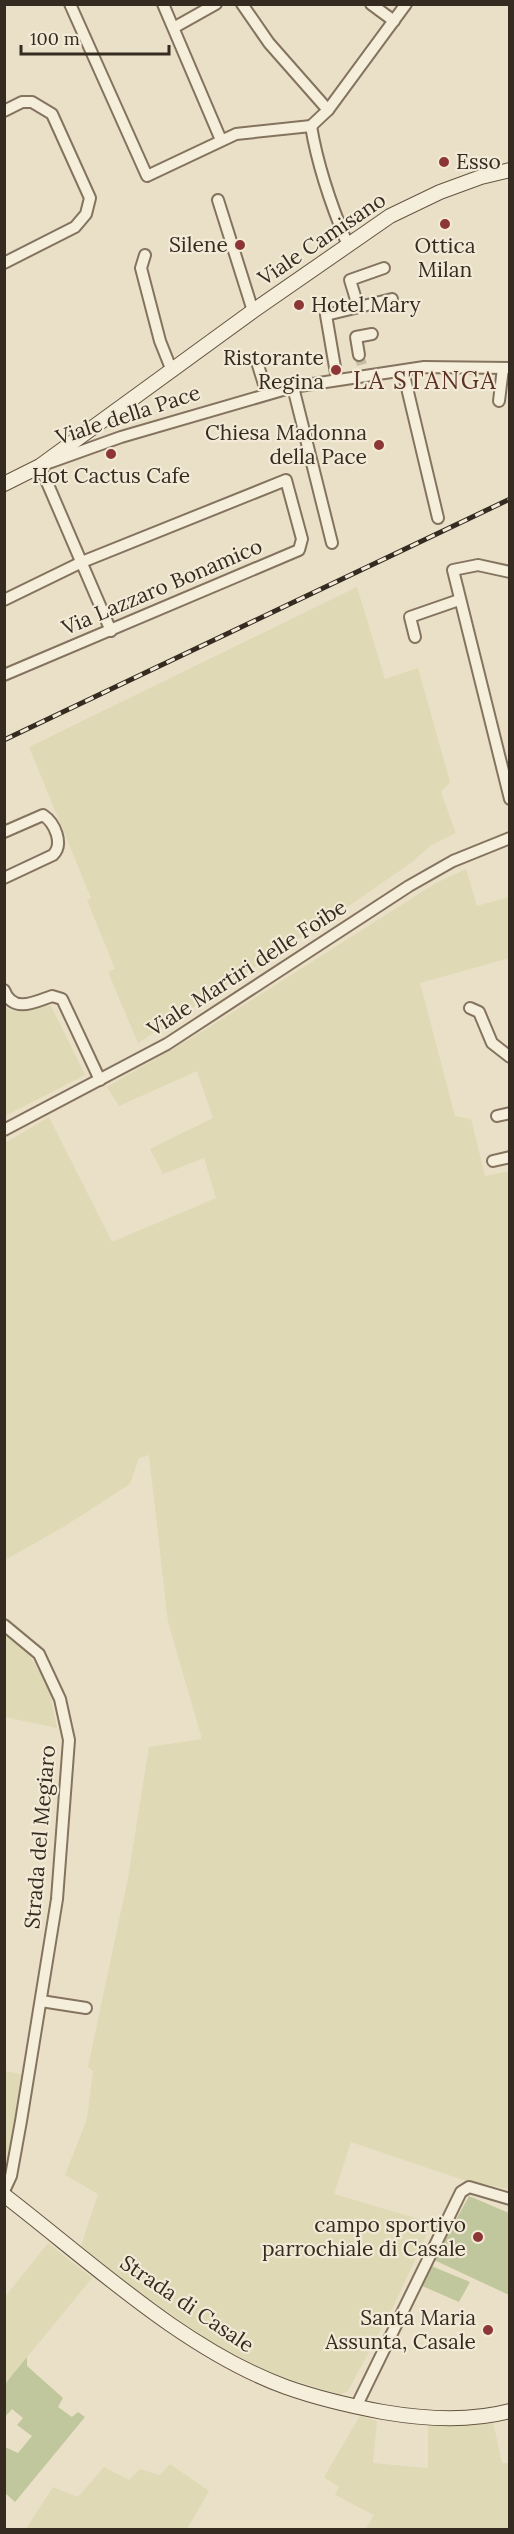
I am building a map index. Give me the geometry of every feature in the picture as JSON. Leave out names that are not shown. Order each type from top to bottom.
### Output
[{"type":"main road","name":"Viale Camisano","points":[[40,466],[347,243],[390,216],[440,192],[481,177],[510,170]]},
{"type":"main road","name":"Viale della Pace","points":[[4,484],[40,466]]},
{"type":"main road","name":"Strada di Casale","points":[[4,2193],[136,2300],[216,2353],[286,2387],[356,2407],[416,2418],[492,2416],[510,2411]]},
{"type":"street","points":[[70,4],[147,176],[236,134],[311,126],[328,110],[406,4]]},
{"type":"street","points":[[163,4],[221,140]]},
{"type":"street","points":[[174,27],[216,4]]},
{"type":"street","points":[[242,4],[269,43],[328,110]]},
{"type":"street","points":[[370,4],[394,21]]},
{"type":"street","points":[[4,111],[22,102],[32,102],[52,114],[90,198],[86,214],[75,227],[4,263]]},
{"type":"street","points":[[311,126],[316,158],[325,189],[347,243]]},
{"type":"street","points":[[218,200],[252,311]]},
{"type":"street","points":[[145,255],[141,268],[160,341],[172,371]]},
{"type":"street","points":[[358,306],[350,280],[384,268]]},
{"type":"street","points":[[337,379],[326,315],[392,299]]},
{"type":"street","points":[[362,365],[356,337],[372,334]]},
{"type":"street","points":[[257,362],[267,394]]},
{"type":"street","name":"Viale della Pace","points":[[40,466],[121,437],[267,394],[337,379],[362,365],[403,371],[424,367],[506,368],[499,401]]},
{"type":"street","points":[[403,371],[438,518]]},
{"type":"street","points":[[293,387],[332,543]]},
{"type":"street","points":[[40,466],[111,631]]},
{"type":"street","name":"Via Lazzaro Bonamico","points":[[4,675],[299,550],[302,539],[286,480],[82,562]]},
{"type":"street","points":[[4,600],[82,562]]},
{"type":"street","points":[[510,572],[478,565],[453,570],[510,799]]},
{"type":"street","points":[[415,637],[410,617],[459,600]]},
{"type":"street","points":[[4,832],[43,815],[48,819],[59,842],[58,849],[53,855],[4,878]]},
{"type":"street","name":"Viale Martiri delle Foibe","points":[[4,1130],[167,1044],[410,886],[453,861],[510,838]]},
{"type":"street","points":[[4,990],[6,996],[17,1005],[26,1005],[52,996],[62,999],[100,1080]]},
{"type":"street","points":[[470,1008],[479,1012],[492,1043],[510,1057]]},
{"type":"street","points":[[497,1116],[510,1113]]},
{"type":"street","points":[[493,1161],[510,1157]]},
{"type":"street","name":"Strada del Megiaro","points":[[4,1625],[22,1637],[43,1661],[60,1699],[69,1740],[57,1899],[21,2121],[10,2176],[4,2193]]},
{"type":"street","points":[[41,2001],[86,2008]]},
{"type":"street","points":[[356,2407],[461,2192],[469,2187],[510,2199]]},
{"type":"shaded area","points":[[357,587],[385,679],[418,668],[450,782],[441,792],[456,833],[430,846],[411,863],[331,918],[138,1043],[108,972],[115,969],[87,900],[91,898],[29,747]]},
{"type":"shaded area","points":[[466,869],[477,906],[509,897],[509,958],[420,983],[455,1116],[471,1119],[485,1176],[509,1171],[509,2189],[463,2180],[351,2142],[334,2194],[432,2223],[396,2301],[348,2391],[340,2395],[271,2373],[213,2343],[134,2289],[81,2246],[98,2194],[65,2175],[87,2119],[93,2071],[88,2067],[128,1878],[149,1747],[202,1739],[168,1622],[149,1455],[139,1458],[130,1484],[65,1526],[5,1560],[5,1143],[49,1117],[112,1242],[216,1198],[204,1158],[163,1174],[150,1149],[213,1118],[197,1071],[119,1106],[107,1087],[203,1031],[436,883]]},
{"type":"shaded area","points":[[41,1004],[51,1006],[85,1075],[5,1116],[5,1007],[12,1011]]},
{"type":"shaded area","points":[[4,1633],[27,1652],[48,1684],[57,1728],[5,1717]]},
{"type":"shaded area","points":[[5,2071],[24,2075],[7,2176],[5,2175]]},
{"type":"shaded area","points":[[48,2243],[92,2278],[5,2384],[5,2297]]},
{"type":"shaded area","points":[[360,2416],[377,2421],[373,2463],[428,2468],[428,2426],[493,2422],[502,2463],[509,2463],[509,2529],[366,2529],[374,2515],[335,2495],[339,2487],[324,2477]]},
{"type":"shaded area","points":[[170,2464],[209,2491],[187,2529],[26,2529],[53,2487],[78,2497],[104,2467],[129,2480],[140,2469],[160,2475]]},
{"type":"green space","name":"campo sportivo parrochiale di Casale","points":[[469,2196],[509,2213],[509,2295],[434,2260]]},
{"type":"green space","points":[[429,2265],[470,2282],[459,2302],[420,2285]]},
{"type":"green space","points":[[27,2357],[27,2366],[63,2398],[58,2407],[72,2417],[78,2412],[85,2417],[15,2502],[5,2493],[5,2447],[18,2453],[32,2436],[17,2425],[23,2418],[12,2409],[5,2417],[5,2384]]},
{"type":"tunnel","points":[[359,355],[362,365]]},
{"type":"railway","points":[[4,740],[510,499]]},
{"type":"place","name":"Esso","points":[[444,162]]},
{"type":"place","name":"Ottica Milan","points":[[445,224]]},
{"type":"place","name":"Silene","points":[[240,245]]},
{"type":"place","name":"Hotel Mary","points":[[299,305]]},
{"type":"place","name":"Ristorante Regina","points":[[336,370]]},
{"type":"place","name":"Chiesa Madonna della Pace","points":[[379,445]]},
{"type":"place","name":"Hot Cactus Cafe","points":[[111,454]]},
{"type":"place","name":"campo sportivo parrochiale di Casale","points":[[478,2237]]},
{"type":"place","name":"Santa Maria Assunta, Casale","points":[[488,2330]]},
{"type":"district","name":"LA STANGA","points":[[425,381]]}]
